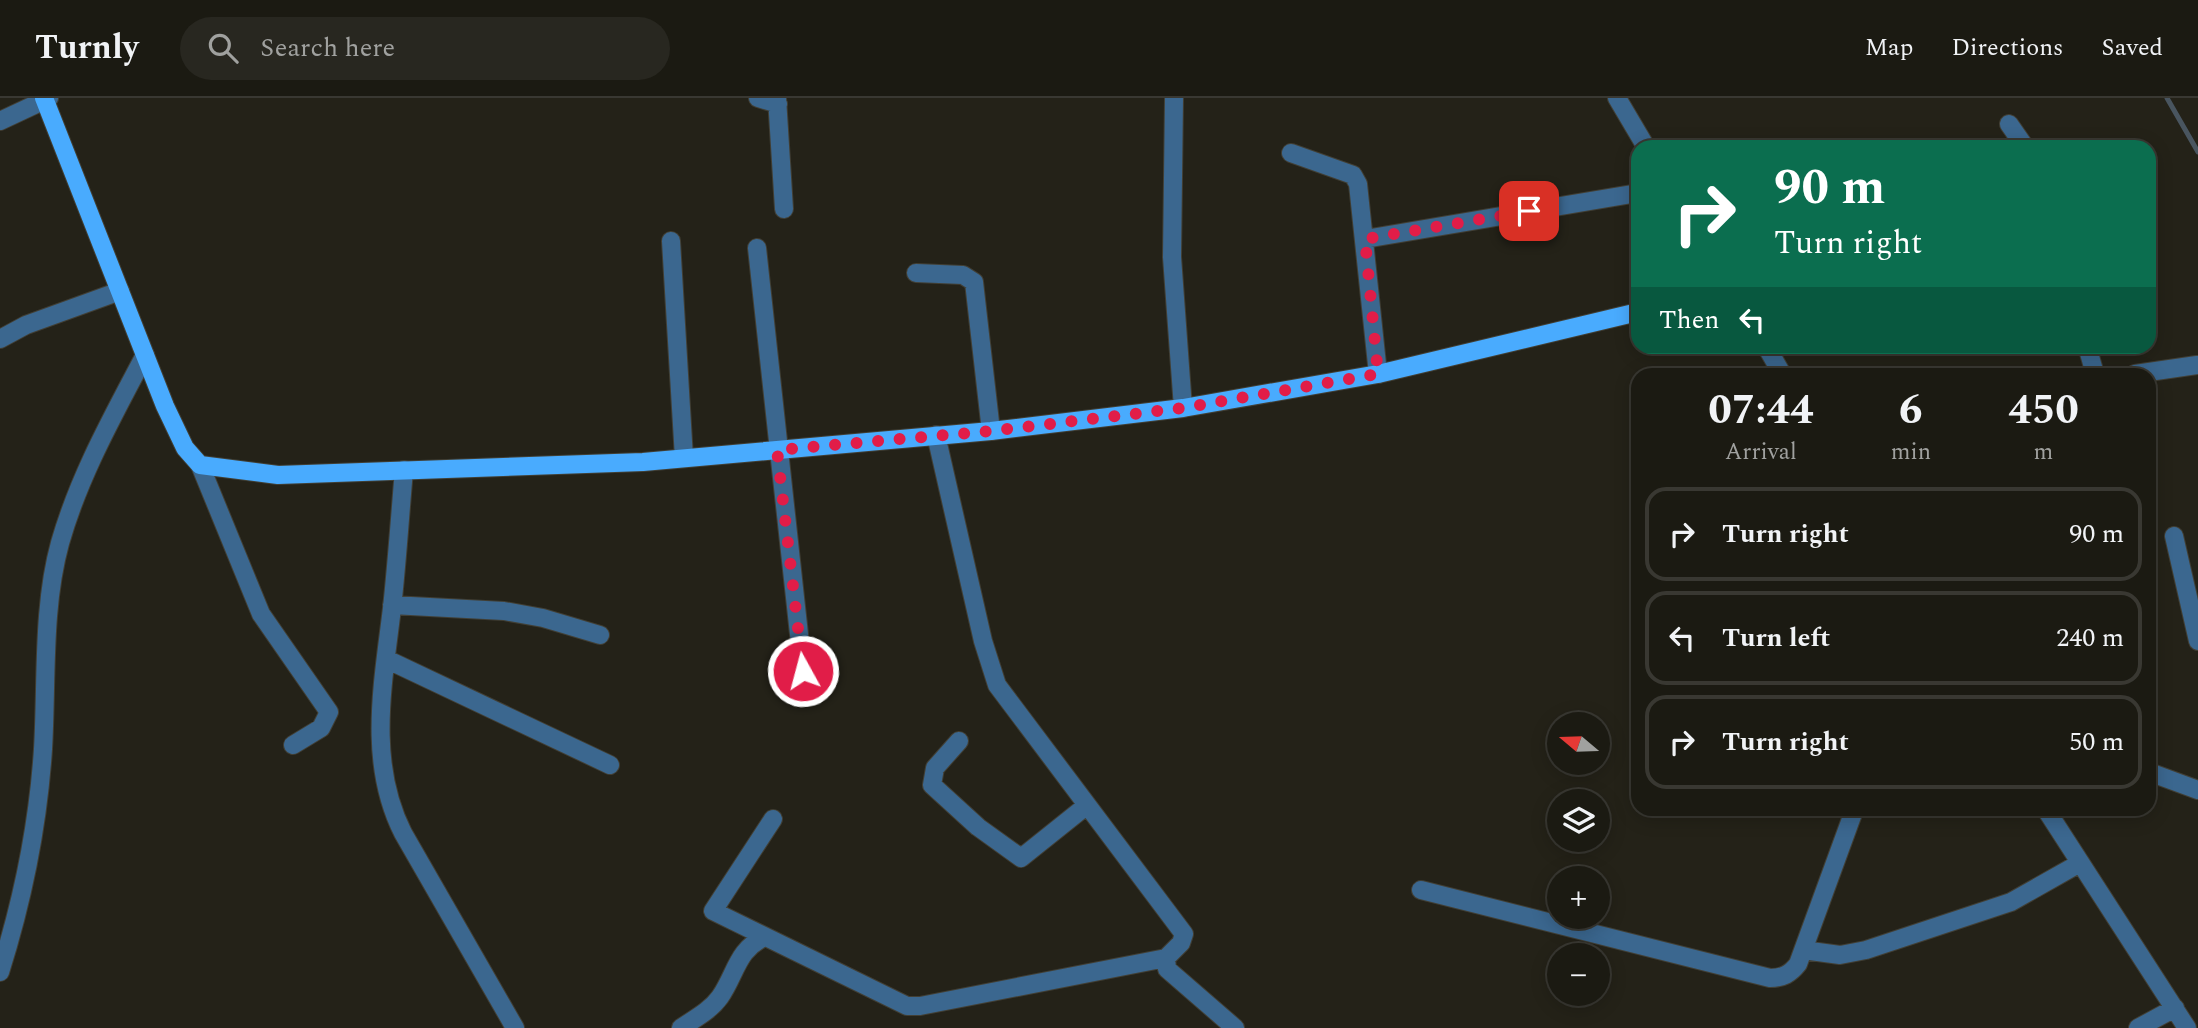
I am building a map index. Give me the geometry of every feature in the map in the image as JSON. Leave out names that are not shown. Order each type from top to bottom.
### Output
[{"type":"main road","points":[[46,99],[145,355],[185,448],[200,465],[278,475],[684,458],[991,431],[1183,408],[1378,374],[1631,314]]},
{"type":"street","points":[[758,98],[778,101],[784,209]]},
{"type":"street","points":[[1174,98],[1172,257],[1183,408]]},
{"type":"street","points":[[1617,98],[1642,140]]},
{"type":"street","points":[[0,121],[46,99]]},
{"type":"street","points":[[2009,124],[2020,140]]},
{"type":"street","points":[[1291,153],[1353,175],[1358,184],[1378,374]]},
{"type":"street","points":[[1365,239],[1631,194]]},
{"type":"street","points":[[671,241],[684,458]]},
{"type":"street","points":[[757,248],[803,671]]},
{"type":"street","points":[[916,273],[963,275],[974,282],[991,431]]},
{"type":"street","points":[[0,339],[26,325],[120,291]]},
{"type":"street","points":[[0,972],[19,913],[30,863],[43,753],[52,590],[60,544],[84,472],[145,355]]},
{"type":"street","points":[[2156,371],[2197,365]]},
{"type":"street","points":[[773,819],[713,911],[892,1000],[920,1006],[1166,958],[1181,943],[1184,934],[997,685],[983,641],[936,435]]},
{"type":"street","points":[[200,465],[261,614],[330,712],[321,728],[293,745]]},
{"type":"street","points":[[404,470],[392,605],[380,692],[380,741],[390,807],[515,1028]]},
{"type":"street","points":[[2174,536],[2198,641]]},
{"type":"street","points":[[392,605],[504,611],[542,618],[600,635]]},
{"type":"street","points":[[386,659],[610,765]]},
{"type":"street","points":[[959,741],[935,768],[932,785],[978,827],[1021,858],[1086,806]]},
{"type":"street","points":[[2156,775],[2198,790]]},
{"type":"street","points":[[1420,890],[1770,978],[1791,973],[1803,950],[1853,816]]},
{"type":"street","points":[[2050,816],[2187,1028]]},
{"type":"street","points":[[1803,950],[1840,955],[1866,950],[2011,902],[2080,863]]},
{"type":"street","points":[[681,1028],[711,1007],[727,985],[741,953],[751,943],[765,937]]},
{"type":"street","points":[[1166,958],[1167,969],[1235,1028]]},
{"type":"street","points":[[2138,1028],[2175,1008]]},
{"type":"waterway","points":[[2167,98],[2198,152]]},
{"type":"route","points":[[803,671],[777,450],[991,431],[1183,408],[1378,374],[1365,239],[1529,211]]}]
